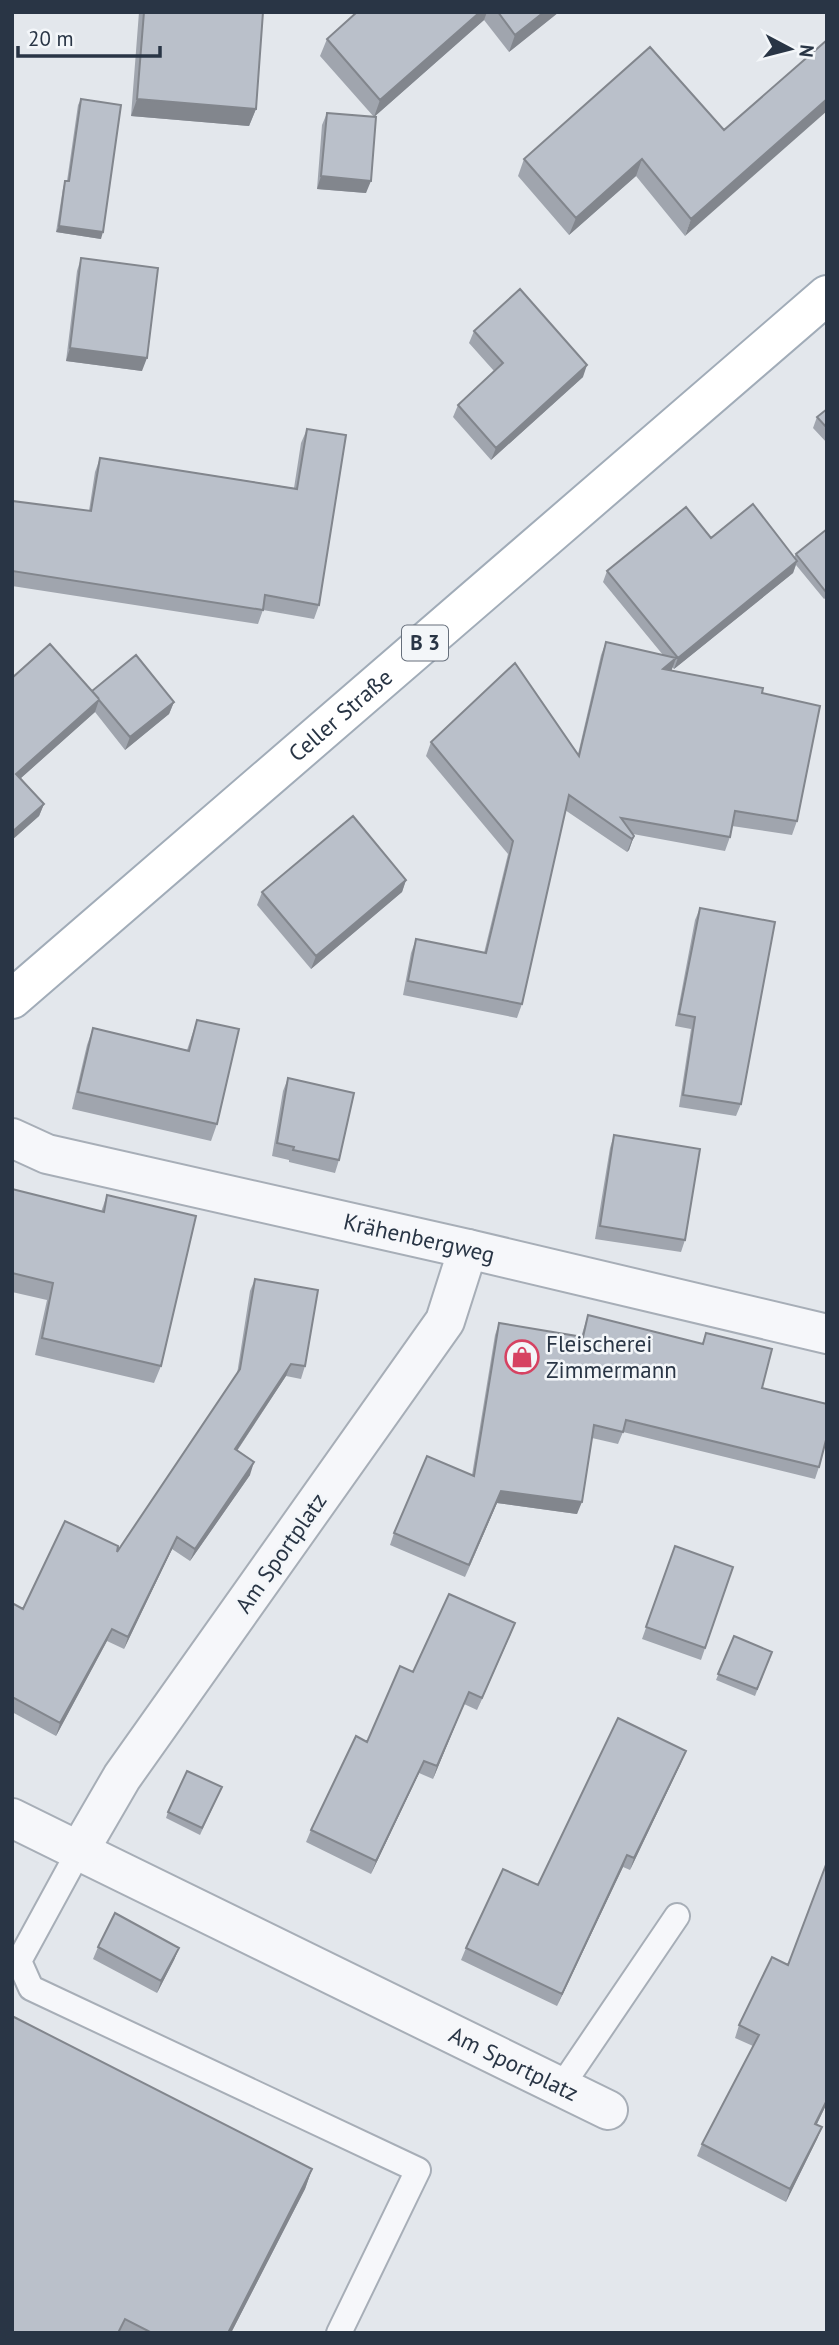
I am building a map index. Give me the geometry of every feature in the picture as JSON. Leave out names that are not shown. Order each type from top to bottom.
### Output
[{"type":"main road","name":"Celler Straße","points":[[12,999],[827,295]]},
{"type":"street","name":"Krähenbergweg","points":[[12,1138],[47,1154],[827,1334]]},
{"type":"street","name":"Am Sportplatz","points":[[79,1851],[122,1777],[445,1321],[468,1249]]},
{"type":"street","name":"Am Sportplatz","points":[[12,1818],[608,2110]]},
{"type":"lane","points":[[79,1851],[19,1961],[31,1988],[418,2170],[339,2333]]},
{"type":"lane","points":[[561,2087],[677,1916]]},
{"type":"building","points":[[144,12],[263,12],[256,109],[137,99]]},
{"type":"building","points":[[357,12],[480,12],[380,100],[327,39]]},
{"type":"building","points":[[498,12],[544,12],[515,35]]},
{"type":"building","points":[[827,40],[827,99],[691,219],[642,159],[576,218],[524,159],[650,47],[724,130]]},
{"type":"building","points":[[81,99],[121,105],[103,232],[59,226],[65,181],[69,181]]},
{"type":"building","points":[[327,113],[376,117],[371,181],[321,176]]},
{"type":"building","points":[[81,258],[158,268],[147,358],[70,348]]},
{"type":"building","points":[[520,289],[587,365],[496,448],[458,405],[503,363],[474,331]]},
{"type":"building","points":[[827,409],[827,428],[817,417]]},
{"type":"building","points":[[307,429],[346,435],[319,605],[265,595],[263,610],[12,571],[12,501],[91,511],[100,458],[297,489]]},
{"type":"building","points":[[753,504],[797,561],[678,658],[607,571],[686,507],[711,538]]},
{"type":"building","points":[[827,529],[827,592],[826,592],[796,554]]},
{"type":"building","points":[[606,642],[676,658],[663,669],[763,688],[762,693],[820,706],[797,821],[735,811],[730,837],[621,818],[634,836],[632,839],[569,795],[522,1004],[408,981],[416,939],[486,953],[513,841],[431,742],[515,663],[579,756]]},
{"type":"building","points":[[50,644],[99,699],[92,691],[136,655],[174,702],[130,737],[99,700],[16,774],[44,804],[12,832],[12,678]]},
{"type":"building","points":[[353,816],[406,880],[316,956],[262,892]]},
{"type":"building","points":[[700,908],[775,922],[741,1104],[683,1095],[695,1017],[679,1014]]},
{"type":"building","points":[[197,1020],[239,1029],[217,1124],[78,1092],[93,1028],[189,1051]]},
{"type":"building","points":[[288,1078],[354,1093],[339,1160],[293,1150],[294,1147],[277,1143]]},
{"type":"building","points":[[614,1135],[700,1149],[685,1240],[600,1226]]},
{"type":"building","points":[[12,1189],[104,1212],[107,1195],[196,1216],[161,1366],[42,1338],[53,1283],[12,1273]]},
{"type":"building","points":[[255,1279],[318,1290],[305,1366],[291,1364],[235,1449],[254,1462],[195,1549],[177,1537],[128,1637],[112,1629],[60,1723],[12,1697],[12,1603],[23,1609],[65,1521],[118,1546],[117,1552],[240,1369]]},
{"type":"building","points":[[588,1315],[703,1344],[706,1333],[772,1349],[762,1388],[827,1404],[827,1436],[819,1467],[626,1420],[623,1432],[594,1425],[582,1502],[501,1491],[469,1565],[394,1533],[427,1456],[474,1476],[499,1323],[583,1337]]},
{"type":"building","points":[[675,1546],[733,1567],[705,1648],[646,1627]]},
{"type":"building","points":[[449,1594],[515,1623],[482,1698],[469,1692],[437,1766],[424,1761],[376,1861],[311,1830],[356,1736],[367,1742],[400,1666],[413,1672]]},
{"type":"building","points":[[734,1636],[772,1652],[757,1689],[718,1674]]},
{"type":"building","points":[[618,1718],[686,1751],[634,1858],[627,1855],[562,1994],[466,1948],[503,1869],[538,1885]]},
{"type":"building","points":[[187,1771],[222,1787],[202,1828],[168,1812]]},
{"type":"building","points":[[827,1862],[827,2100],[815,2124],[822,2127],[790,2189],[702,2144],[759,2035],[739,2025],[772,1957],[788,1965]]},
{"type":"building","points":[[115,1913],[179,1948],[161,1981],[98,1947]]},
{"type":"building","points":[[12,2016],[312,2169],[228,2333],[152,2333],[125,2319],[118,2333],[12,2333]]},
{"type":"place","name":"Fleischerei Zimmermann","points":[[522,1357]]}]
